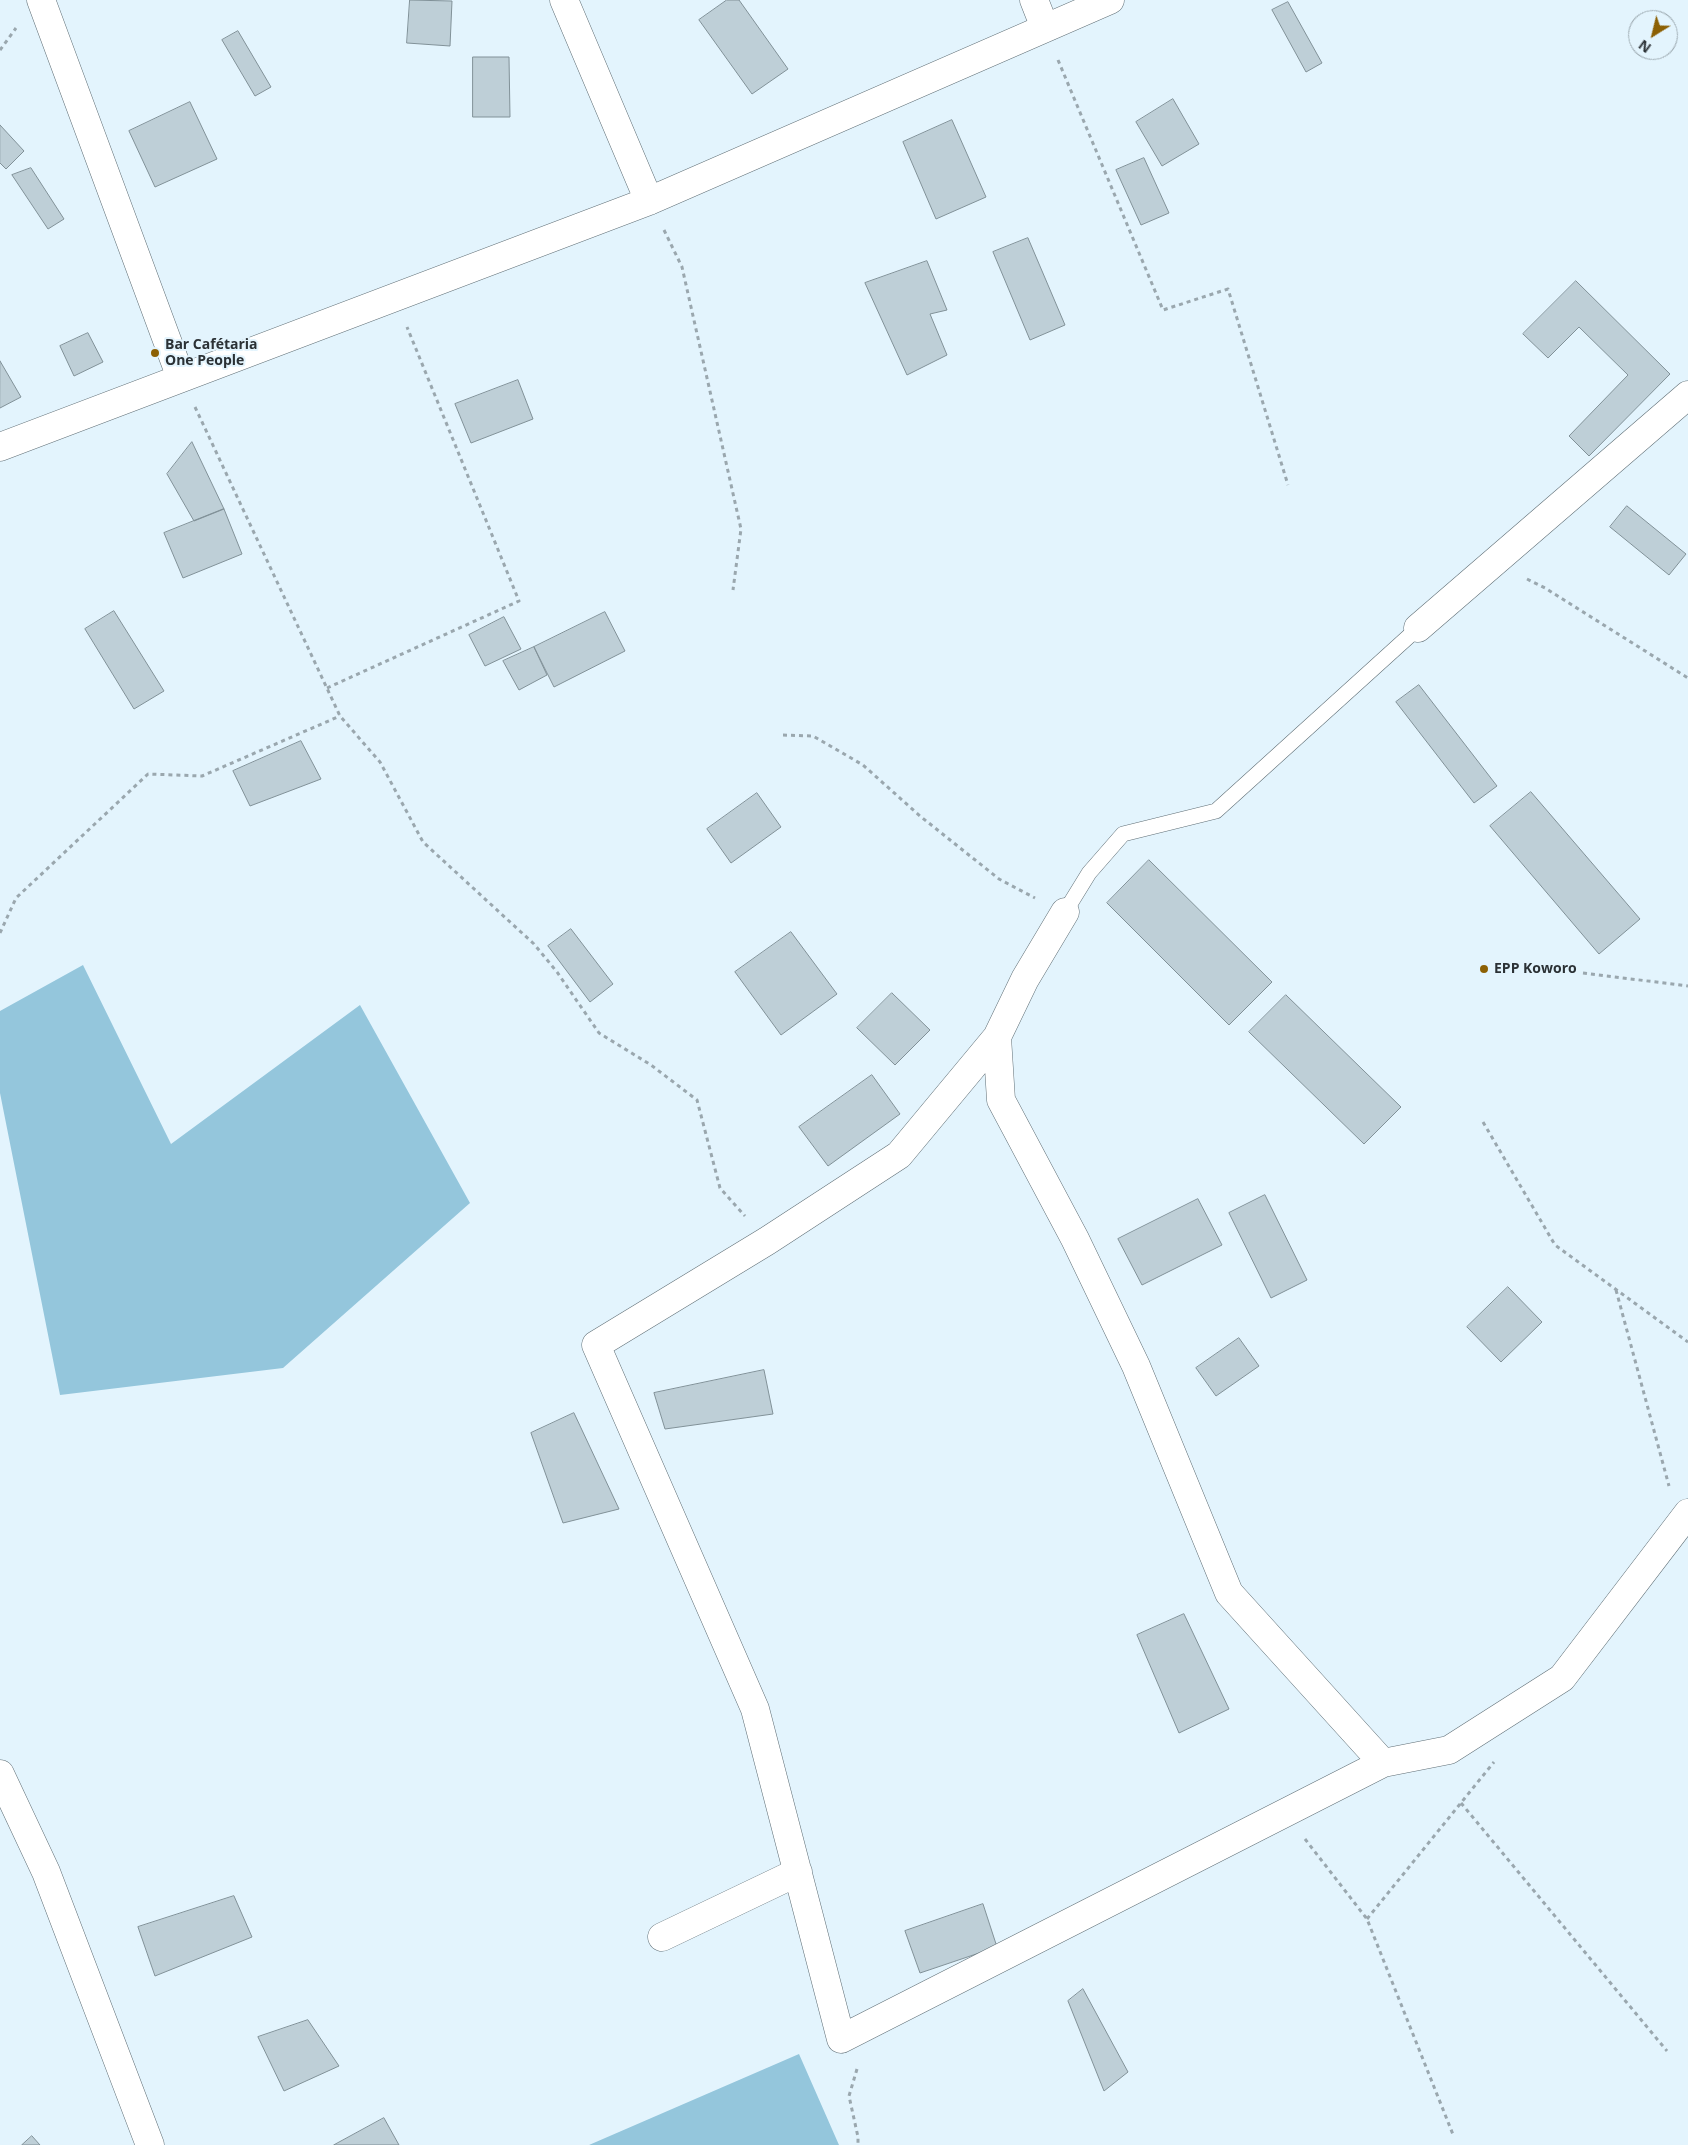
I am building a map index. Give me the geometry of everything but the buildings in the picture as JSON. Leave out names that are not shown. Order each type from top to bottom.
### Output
[{"type":"street","points":[[41,0],[181,378]]},
{"type":"street","points":[[564,0],[649,201]]},
{"type":"street","points":[[1034,0],[1045,28]]},
{"type":"street","points":[[0,447],[649,201],[1110,0]]},
{"type":"street","points":[[1418,628],[1688,395]]},
{"type":"street","points":[[1065,912],[1025,979],[997,1037],[899,1155],[767,1241],[596,1345],[755,1708],[841,2039],[1383,1762],[1449,1750],[1562,1678],[1684,1520]]},
{"type":"street","points":[[997,1037],[1000,1100],[1075,1238],[1136,1366],[1229,1593],[1383,1762]]},
{"type":"street","points":[[0,1774],[46,1872],[150,2145]]},
{"type":"street","points":[[662,1937],[798,1872]]},
{"type":"lane","points":[[1065,912],[1089,873],[1123,834],[1216,811],[1418,628]]},
{"type":"path","points":[[1045,28],[1164,310],[1228,289],[1288,485]]},
{"type":"path","points":[[649,201],[682,267],[741,528],[733,590]]},
{"type":"path","points":[[327,688],[519,601],[395,297]]},
{"type":"path","points":[[181,378],[340,716],[380,762],[423,842],[534,944],[557,972],[599,1033],[651,1065],[697,1100],[720,1188],[767,1241]]},
{"type":"path","points":[[1494,562],[1545,588],[1688,678]]},
{"type":"path","points":[[0,933],[16,898],[148,774],[202,776],[340,716]]},
{"type":"path","points":[[783,735],[814,736],[863,764],[920,816],[999,879],[1065,912]]},
{"type":"path","points":[[1584,973],[1688,986]]},
{"type":"path","points":[[1483,1122],[1555,1246],[1688,1342]]},
{"type":"path","points":[[1616,1289],[1684,1520]]},
{"type":"path","points":[[1367,1919],[1497,1759]]},
{"type":"path","points":[[1461,1803],[1666,2051]]},
{"type":"path","points":[[1284,1813],[1367,1919],[1454,2137]]},
{"type":"path","points":[[858,2145],[849,2096],[873,2023]]},
{"type":"shaded area","points":[[83,965],[171,1144],[360,1005],[470,1203],[283,1368],[60,1395],[0,1093],[0,1011]]},
{"type":"shaded area","points":[[799,2054],[839,2145],[589,2145]]},
{"type":"place","name":"Bar Cafétaria One People","points":[[155,353]]},
{"type":"place","name":"EPP Koworo","points":[[1484,969]]}]
